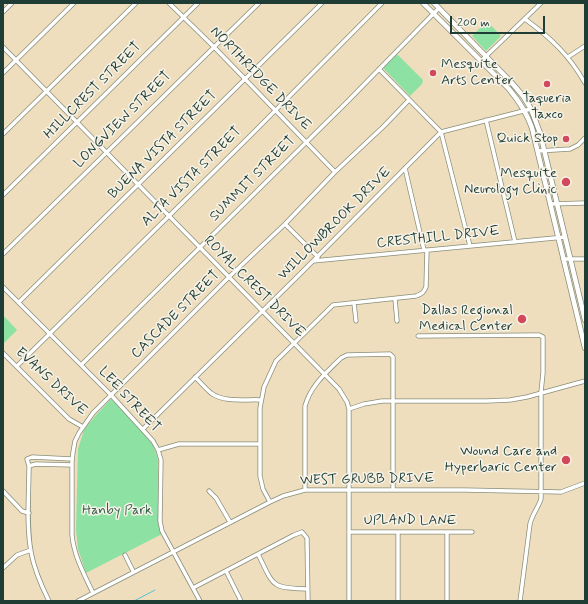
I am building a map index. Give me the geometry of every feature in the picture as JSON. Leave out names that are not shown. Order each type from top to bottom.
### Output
[{"type":"main road","points":[[423,3],[509,89],[525,111],[532,128],[538,151],[585,348]]},
{"type":"main road","points":[[434,3],[511,82],[531,109],[538,125],[545,151],[585,320]]},
{"type":"main road","points":[[568,278],[575,277]]},
{"type":"street","points":[[3,12],[12,3]]},
{"type":"street","points":[[3,73],[74,3]]},
{"type":"street","points":[[3,134],[136,3]]},
{"type":"street","name":"NORTHRIDGE DRIVE","points":[[169,3],[214,46],[335,172]]},
{"type":"street","name":"HILLCREST STREET","points":[[3,195],[198,3]]},
{"type":"street","name":"LONGVIEW STREET","points":[[3,254],[259,3]]},
{"type":"street","name":"BUENA VISTA STREET","points":[[19,302],[322,3]]},
{"type":"street","name":"ALTA VISTA STREET","points":[[17,366],[382,3]]},
{"type":"street","points":[[481,61],[541,3]]},
{"type":"street","name":"SUMMIT STREET","points":[[81,365],[439,8]]},
{"type":"street","points":[[525,19],[556,44],[568,57],[585,83]]},
{"type":"street","points":[[568,57],[585,46]]},
{"type":"street","name":"ROYAL CREST DRIVE","points":[[3,47],[339,389],[347,402],[348,409],[349,601]]},
{"type":"street","points":[[379,69],[441,132],[470,246]]},
{"type":"street","name":"CASCADE STREET","points":[[93,593],[78,560],[73,544],[72,459],[76,441],[83,427],[93,413],[409,100]]},
{"type":"street","points":[[441,132],[531,109]]},
{"type":"street","points":[[486,120],[515,242]]},
{"type":"street","name":"WILLOWBROOK DRIVE","points":[[143,429],[318,257],[441,132]]},
{"type":"street","points":[[538,151],[570,149],[585,138]]},
{"type":"street","points":[[270,502],[263,489],[260,476],[261,400],[268,376],[276,361],[330,306],[416,296],[424,292],[427,267],[425,250],[405,168]]},
{"type":"street","points":[[550,204],[585,203]]},
{"type":"street","points":[[285,224],[318,257]]},
{"type":"street","name":"CRESTHILL DRIVE","points":[[313,261],[565,237]]},
{"type":"street","points":[[563,259],[585,259]]},
{"type":"street","name":"LEE STREET","points":[[3,287],[112,395],[143,429],[158,450],[161,460],[160,523],[164,536],[200,601]]},
{"type":"street","points":[[395,299],[397,320]]},
{"type":"street","points":[[354,303],[356,321]]},
{"type":"street","points":[[418,336],[539,335],[544,337],[541,392],[541,492],[539,506],[531,518],[520,601]]},
{"type":"street","name":"EVANS DRIVE","points":[[3,353],[69,419],[83,427]]},
{"type":"street","points":[[305,490],[305,406],[312,388],[341,358],[346,355],[390,354],[393,357],[393,489]]},
{"type":"street","points":[[195,377],[211,393],[219,397],[225,399],[261,400]]},
{"type":"street","points":[[348,409],[364,404],[382,401],[510,400],[585,382]]},
{"type":"street","points":[[158,450],[179,444],[260,444]]},
{"type":"street","points":[[49,601],[37,574],[31,550],[29,466],[27,460],[30,457],[72,459]]},
{"type":"street","points":[[29,466],[36,464],[72,465]]},
{"type":"street","name":"WEST GRUBB DRIVE","points":[[78,601],[270,502],[283,496],[305,490],[393,489],[561,492],[585,483]]},
{"type":"street","points":[[3,490],[22,511],[29,513]]},
{"type":"street","points":[[209,491],[216,498],[230,522]]},
{"type":"street","points":[[193,588],[302,532],[307,541],[308,601]]},
{"type":"street","name":"UPLAND LANE","points":[[349,532],[472,532]]},
{"type":"street","points":[[398,532],[398,601]]},
{"type":"street","points":[[447,532],[447,601]]},
{"type":"street","points":[[3,568],[17,555],[31,550]]},
{"type":"street","points":[[258,554],[271,580],[275,584],[284,588],[307,589]]},
{"type":"street","points":[[125,555],[133,572]]},
{"type":"street","points":[[226,570],[241,601]]},
{"type":"green space","points":[[487,21],[501,36],[486,51],[472,36]]},
{"type":"green space","points":[[396,55],[398,55],[423,80],[422,84],[410,96],[384,69],[384,66]]},
{"type":"green space","points":[[3,315],[17,330],[3,344]]},
{"type":"green space","name":"Hanby Park","points":[[111,399],[146,435],[156,451],[158,460],[158,522],[162,534],[86,573],[78,549],[76,530],[78,449],[84,430]]},
{"type":"waterway","points":[[134,601],[155,590]]},
{"type":"place","name":"Mesquite Arts Center","points":[[433,73]]},
{"type":"place","name":"Taqueria Taxco","points":[[547,84]]},
{"type":"place","name":"Quick Stop","points":[[566,139]]},
{"type":"place","name":"Mesquite Neurology Clinic","points":[[566,182]]},
{"type":"place","name":"Dallas Regional Medical Center","points":[[522,319]]},
{"type":"place","name":"Wound Care and Hyperbaric Center","points":[[566,460]]}]
